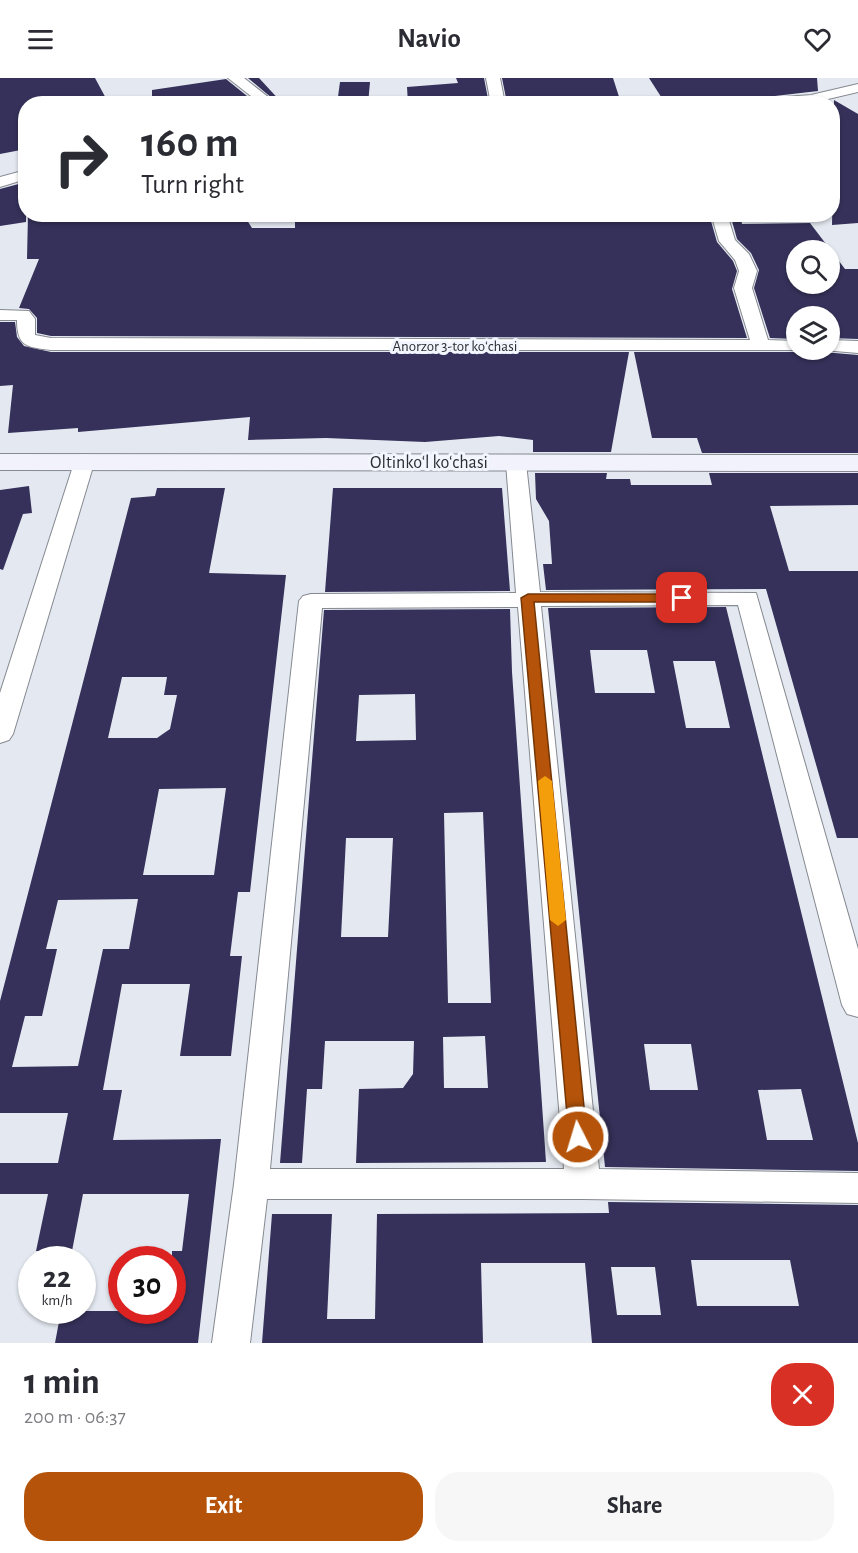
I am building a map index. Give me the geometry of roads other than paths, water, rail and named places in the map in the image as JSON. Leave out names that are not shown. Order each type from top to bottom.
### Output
[{"type":"main road","name":"Oltinkoʻl koʻchasi","points":[[0,462],[85,460],[234,464],[858,463]]},
{"type":"street","points":[[235,78],[259,96]]},
{"type":"street","points":[[493,78],[496,96]]},
{"type":"street","points":[[824,96],[858,88]]},
{"type":"street","points":[[0,182],[18,176]]},
{"type":"street","points":[[722,222],[728,241],[742,258],[748,272],[743,288],[760,346]]},
{"type":"street","name":"Anorzor 3-tor koʻchasi","points":[[0,315],[23,315],[26,319],[26,337],[35,342],[786,346]]},
{"type":"street","points":[[840,346],[858,347]]},
{"type":"street","points":[[0,734],[85,460]]},
{"type":"street","points":[[516,463],[583,1184]]},
{"type":"street","points":[[231,1343],[251,1184],[311,601],[748,598],[858,1005]]},
{"type":"street","points":[[251,1184],[583,1184],[858,1188]]}]
